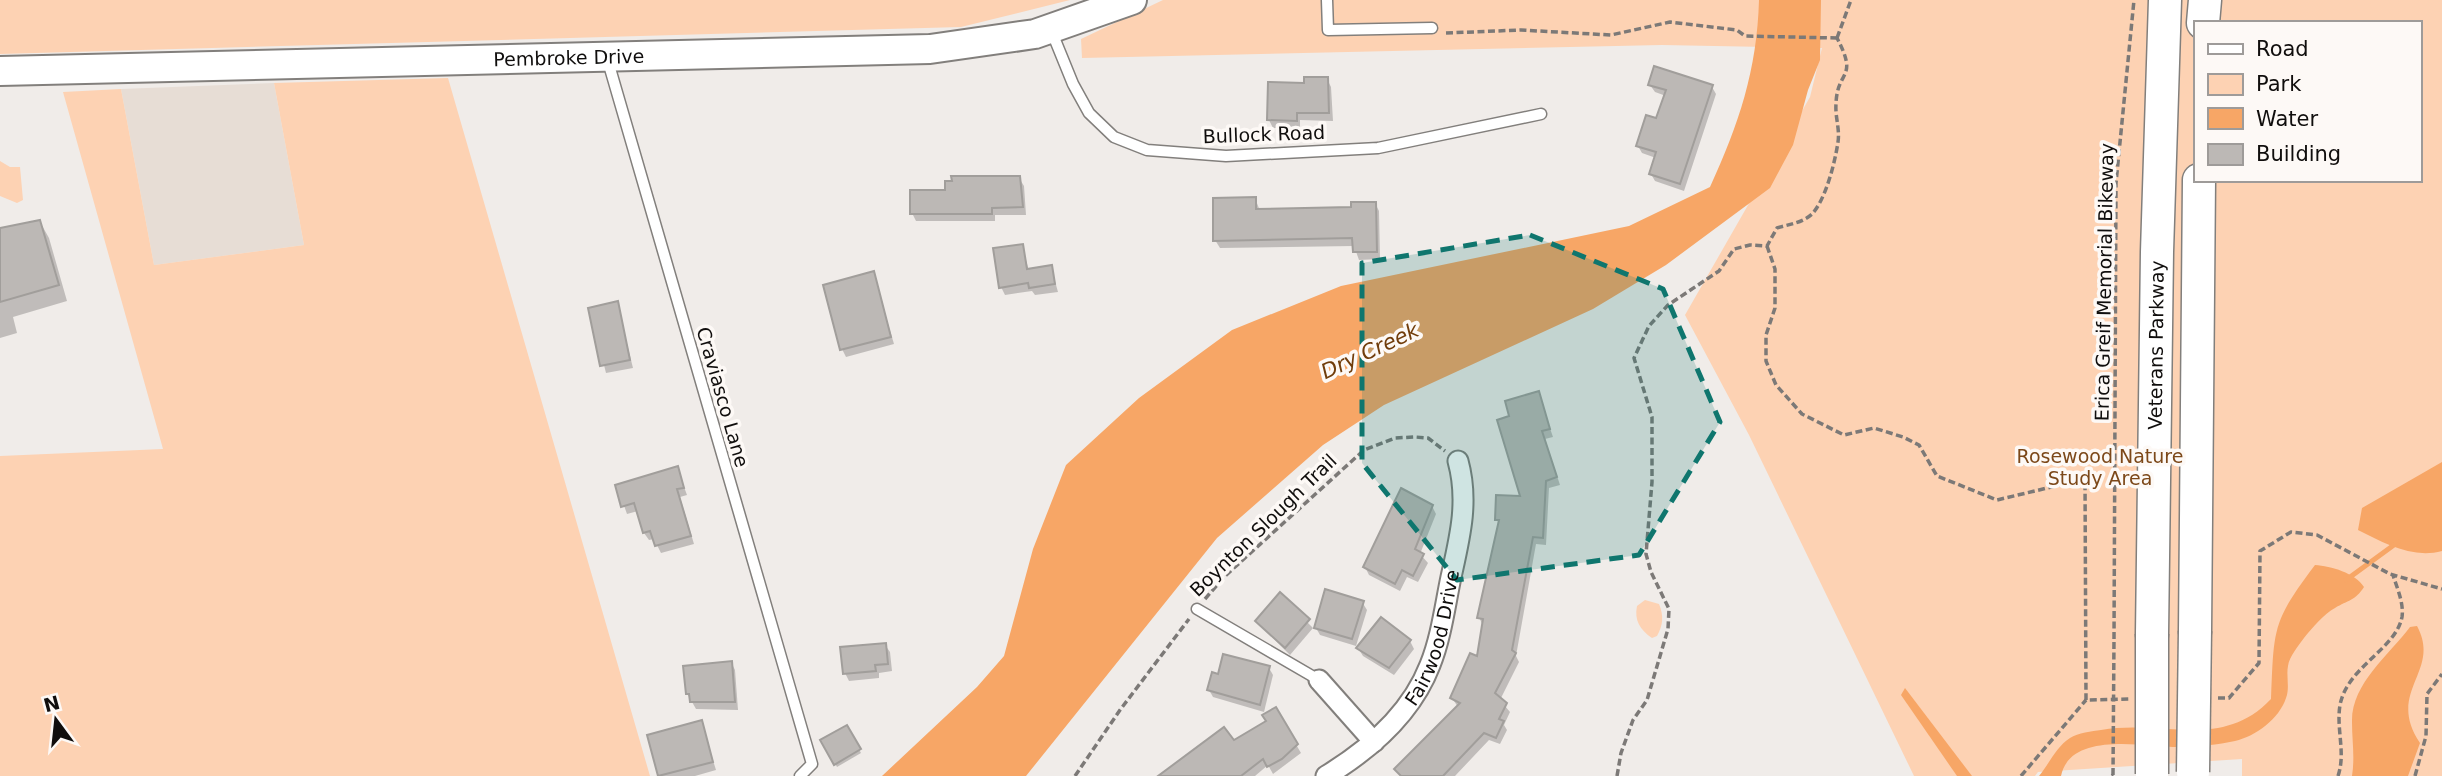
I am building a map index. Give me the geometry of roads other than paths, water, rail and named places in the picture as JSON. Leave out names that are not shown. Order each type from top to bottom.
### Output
[{"type":"main road","name":"Veterans Parkway","points":[[2152,775],[2157,252],[2165,0]]},
{"type":"main road","points":[[2203,21],[2204,0]]},
{"type":"main road","name":"Veterans Parkway","points":[[2193,774],[2199,182]]},
{"type":"street","name":"Pembroke Drive","points":[[0,71],[606,54],[930,49],[1007,40],[1050,29],[1132,0]]},
{"type":"street","name":"Fairwood Drive","points":[[1326,776],[1374,742],[1399,715],[1430,665],[1460,536],[1464,485],[1458,461]]},
{"type":"street","points":[[1318,680],[1374,742]]},
{"type":"lane","points":[[1327,0],[1328,30],[1432,27]]},
{"type":"lane","name":"Bullock Road","points":[[1050,29],[1073,84],[1089,113],[1114,137],[1147,150],[1226,156],[1378,148],[1541,114]]},
{"type":"lane","name":"Craviasco Lane","points":[[606,54],[812,764],[800,776]]},
{"type":"lane","points":[[1196,609],[1318,680]]},
{"type":"water","name":"Dry Creek","points":[[1759,0],[1821,0],[1820,60],[1808,90],[1793,145],[1770,188],[1666,265],[1593,309],[1384,405],[1323,445],[1217,538],[1026,776],[882,776],[977,687],[1004,656],[1033,549],[1066,465],[1139,398],[1232,330],[1341,286],[1629,226],[1710,187],[1730,141],[1745,96],[1755,50]]},
{"type":"water","points":[[2442,462],[2442,551],[2409,551],[2358,530],[2362,508]]},
{"type":"water","points":[[2315,565],[2342,571],[2364,587],[2354,598],[2322,617],[2297,648],[2288,666],[2288,690],[2283,706],[2266,726],[2243,739],[2215,744],[2181,747],[2131,744],[2095,746],[2079,752],[2068,761],[2061,776],[2039,776],[2061,746],[2070,738],[2081,734],[2124,728],[2212,729],[2252,715],[2271,699],[2273,656],[2278,627],[2290,600]]},
{"type":"water","points":[[2417,626],[2423,642],[2423,656],[2408,709],[2411,725],[2420,743],[2408,776],[2352,776],[2353,708],[2358,695],[2382,659],[2410,627]]},
{"type":"water","points":[[1905,688],[1972,776],[1957,776],[1901,695]]},
{"type":"waterway","points":[[2346,580],[2398,542]]},
{"type":"park label","name":"Rosewood Nature Study Area","points":[[2100,467]]}]
